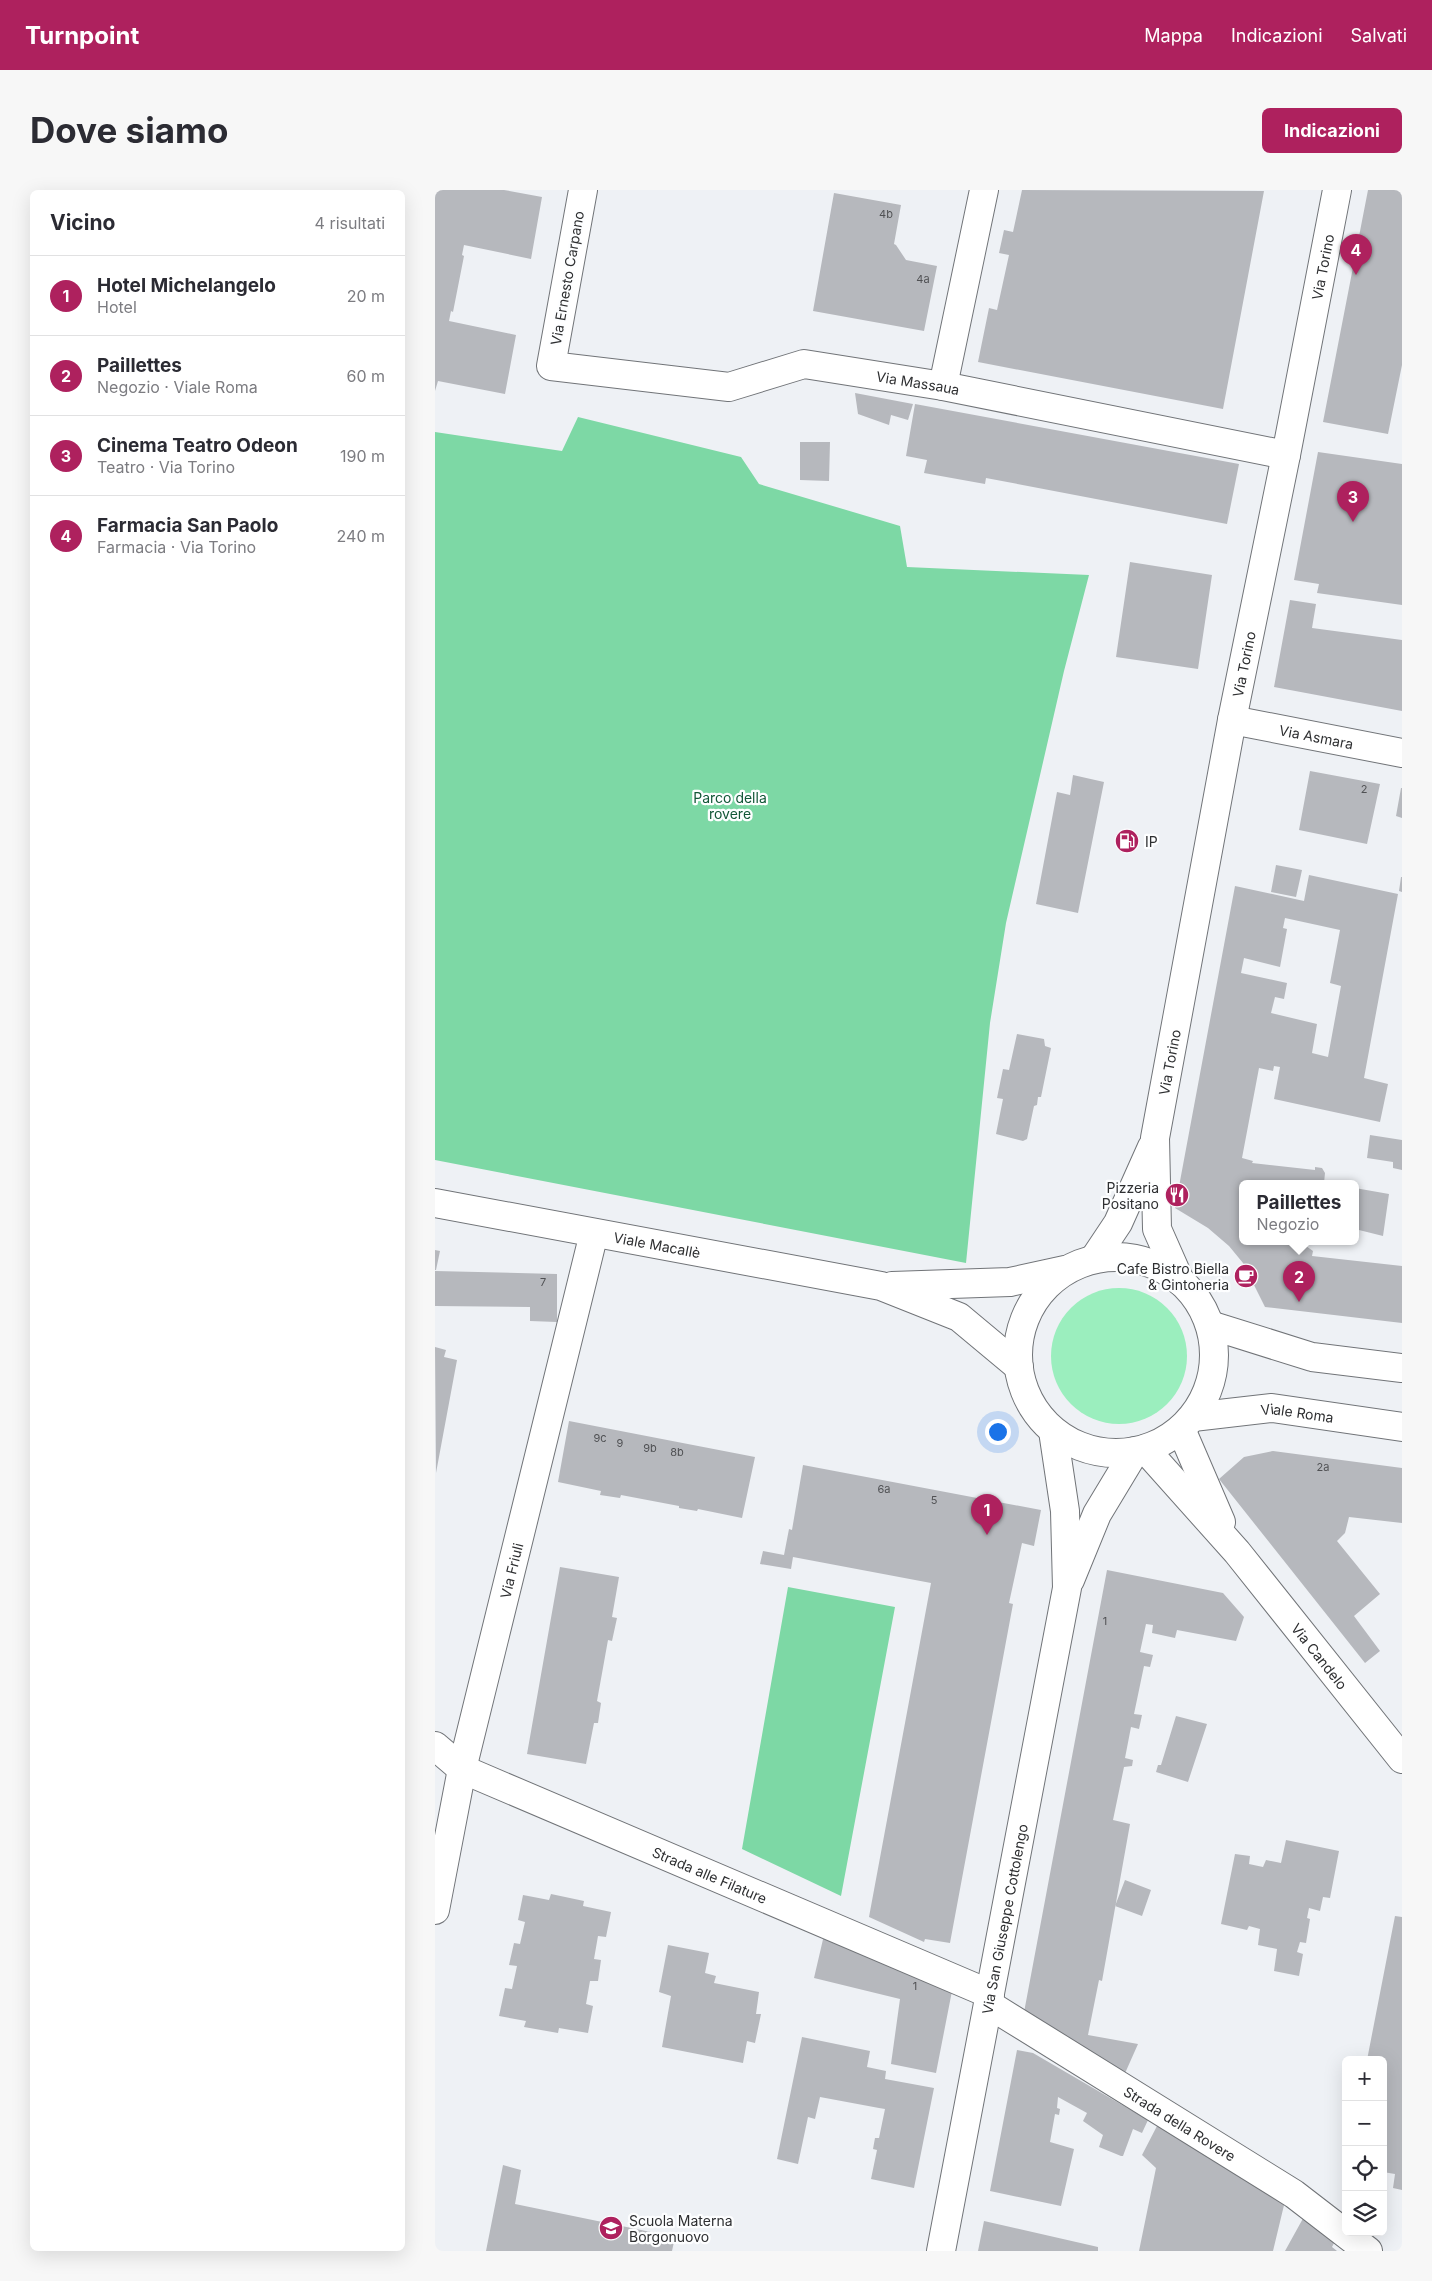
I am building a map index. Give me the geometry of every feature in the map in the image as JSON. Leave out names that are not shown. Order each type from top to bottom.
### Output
[{"type":"street","name":"Via Ernesto Carpano","points":[[551,366],[583,190]]},
{"type":"street","points":[[943,386],[984,190]]},
{"type":"street","name":"Via Torino","points":[[1180,1281],[1157,1229],[1155,1138],[1232,720],[1337,190]]},
{"type":"street","name":"Via Massaua","points":[[551,366],[729,387],[803,364],[943,386],[1286,455]]},
{"type":"street","name":"Via Asmara","points":[[1232,720],[1402,753]]},
{"type":"street","name":"Via Torino","points":[[1082,1264],[1118,1223],[1155,1138]]},
{"type":"street","name":"Viale Macallè","points":[[435,1204],[881,1286],[959,1317],[1019,1367]]},
{"type":"street","name":"Via Friuli","points":[[435,1910],[461,1769],[594,1234]]},
{"type":"street","name":"Viale Macallè","points":[[881,1286],[1010,1282],[1082,1264],[1125,1257],[1154,1265],[1180,1281]]},
{"type":"street","points":[[1082,1264],[1046,1286],[1029,1310],[1020,1338],[1019,1367],[1025,1391],[1036,1413],[1053,1431],[1078,1446],[1106,1453],[1140,1450],[1164,1441],[1187,1423],[1209,1388],[1215,1357],[1210,1325],[1198,1301],[1180,1281]]},
{"type":"street","points":[[1210,1325],[1312,1357],[1402,1368]]},
{"type":"street","name":"Viale Roma","points":[[1187,1423],[1272,1408],[1402,1426]]},
{"type":"street","name":"Via Candelo","points":[[1187,1423],[1210,1499],[1237,1552]]},
{"type":"street","name":"Via San Giuseppe Cottolengo","points":[[1053,1431],[1065,1511],[1067,1588]]},
{"type":"street","name":"Via Candelo","points":[[1140,1450],[1237,1552],[1402,1759]]},
{"type":"street","name":"Via San Giuseppe Cottolengo","points":[[941,2251],[1067,1588],[1097,1514],[1140,1450]]},
{"type":"street","name":"Strada alle Filature","points":[[435,1746],[461,1769],[989,1999]]},
{"type":"street","name":"Strada della Rovere","points":[[989,1999],[1294,2194],[1368,2251]]},
{"type":"green space","name":"Parco della rovere","points":[[578,417],[741,457],[759,484],[900,526],[907,567],[1089,575],[1064,671],[1006,923],[990,1023],[966,1263],[435,1160],[435,432],[562,451]]},
{"type":"green space","points":[[1119,1288],[1145,1293],[1167,1308],[1182,1330],[1187,1356],[1182,1382],[1167,1404],[1145,1419],[1119,1424],[1093,1419],[1071,1404],[1056,1382],[1051,1356],[1056,1330],[1071,1308],[1093,1293]]},
{"type":"green space","points":[[788,1587],[895,1607],[841,1896],[742,1849]]},
{"type":"building","points":[[435,190],[504,190],[542,197],[531,259],[464,245],[462,255],[464,256],[453,312],[451,311],[449,321],[516,335],[505,394],[438,381],[435,391]]},
{"type":"building","points":[[1022,190],[1264,191],[1223,409],[978,362],[989,308],[997,310],[1009,255],[999,253],[1004,230],[1013,232]]},
{"type":"building","points":[[1368,190],[1402,190],[1402,365],[1388,434],[1323,422]]},
{"type":"building","points":[[834,193],[901,205],[894,244],[906,260],[937,266],[924,331],[813,311]]},
{"type":"building","points":[[855,393],[913,404],[908,420],[891,415],[889,425],[858,414]]},
{"type":"building","points":[[915,404],[1239,464],[1227,524],[986,478],[985,484],[924,473],[927,460],[906,456]]},
{"type":"building","points":[[800,442],[830,442],[829,481],[800,480]]},
{"type":"building","points":[[1318,452],[1402,464],[1402,605],[1317,593],[1319,584],[1294,580]]},
{"type":"building","points":[[1130,562],[1212,575],[1198,669],[1116,657]]},
{"type":"building","points":[[1290,600],[1316,604],[1312,628],[1402,640],[1402,711],[1274,687]]},
{"type":"building","points":[[1310,771],[1380,784],[1367,844],[1299,830]]},
{"type":"building","points":[[1073,775],[1104,782],[1078,913],[1036,904],[1057,792],[1070,795]]},
{"type":"building","points":[[1402,788],[1402,818],[1396,816]]},
{"type":"building","points":[[1276,865],[1302,870],[1296,897],[1271,892]]},
{"type":"building","points":[[1309,875],[1398,894],[1364,1078],[1388,1084],[1380,1122],[1274,1099],[1280,1067],[1274,1066],[1273,1071],[1259,1068],[1242,1158],[1253,1161],[1252,1163],[1315,1170],[1315,1167],[1322,1168],[1325,1173],[1324,1180],[1239,1180],[1239,1245],[1305,1245],[1313,1251],[1312,1256],[1402,1266],[1402,1323],[1265,1307],[1243,1263],[1229,1246],[1208,1228],[1175,1208],[1235,886],[1304,901]],"holes":[[[1285,918],[1340,930],[1330,983],[1341,986],[1328,1057],[1312,1053],[1317,1024],[1271,1013],[1275,997],[1284,999],[1287,983],[1241,973],[1244,958],[1280,967],[1287,929],[1283,928]]]},
{"type":"building","points":[[1402,877],[1402,892],[1399,891]]},
{"type":"building","points":[[1017,1034],[1044,1039],[1045,1046],[1051,1048],[1041,1097],[1038,1097],[1037,1105],[1034,1106],[1027,1139],[1023,1141],[996,1134],[1003,1099],[997,1098],[1003,1069],[1009,1070]]},
{"type":"building","points":[[1370,1135],[1402,1140],[1402,1170],[1393,1168],[1393,1162],[1367,1158]]},
{"type":"building","points":[[1359,1189],[1389,1194],[1383,1236],[1359,1230]]},
{"type":"building","points":[[435,1250],[440,1251],[436,1270],[435,1270]]},
{"type":"building","points":[[435,1271],[557,1274],[557,1322],[530,1321],[530,1307],[435,1306]]},
{"type":"building","points":[[435,1347],[446,1350],[444,1357],[457,1360],[436,1473]]},
{"type":"building","points":[[569,1421],[755,1457],[742,1518],[698,1509],[697,1511],[679,1508],[679,1506],[621,1495],[620,1498],[600,1495],[601,1491],[558,1482]]},
{"type":"building","points":[[1273,1451],[1402,1468],[1402,1523],[1349,1517],[1345,1533],[1337,1541],[1380,1594],[1354,1616],[1380,1651],[1365,1663],[1219,1479],[1244,1457]]},
{"type":"building","points":[[803,1465],[1041,1510],[1034,1546],[1022,1543],[1009,1603],[1013,1604],[950,1943],[925,1939],[924,1942],[869,1917],[931,1583],[793,1557],[791,1569],[760,1564],[763,1551],[784,1555],[789,1529],[792,1530]]},
{"type":"building","points":[[560,1567],[619,1577],[612,1617],[617,1618],[612,1641],[608,1640],[597,1701],[601,1703],[598,1723],[594,1723],[586,1764],[527,1754]]},
{"type":"building","points":[[1107,1570],[1223,1593],[1244,1617],[1236,1641],[1177,1630],[1175,1638],[1152,1633],[1153,1625],[1146,1624],[1140,1652],[1153,1655],[1150,1667],[1144,1666],[1134,1714],[1142,1715],[1139,1729],[1131,1727],[1125,1758],[1133,1760],[1132,1766],[1124,1767],[1113,1820],[1130,1824],[1102,1981],[1099,1980],[1088,2035],[1138,2044],[1122,2080],[1022,2023]]},
{"type":"building","points":[[1176,1716],[1207,1724],[1188,1782],[1156,1772],[1158,1765],[1161,1765]]},
{"type":"building","points":[[1286,1840],[1339,1851],[1330,1898],[1323,1897],[1320,1911],[1309,1908],[1307,1918],[1310,1919],[1306,1943],[1300,1942],[1297,1952],[1303,1954],[1299,1976],[1274,1971],[1277,1949],[1258,1945],[1260,1929],[1249,1926],[1247,1930],[1221,1924],[1235,1854],[1250,1856],[1249,1864],[1263,1867],[1266,1860],[1281,1863]]},
{"type":"building","points":[[1125,1880],[1151,1890],[1142,1916],[1115,1906]]},
{"type":"building","points":[[551,1894],[584,1901],[583,1906],[611,1912],[606,1937],[598,1936],[594,1959],[601,1960],[598,1981],[590,1981],[586,2004],[593,2006],[588,2033],[559,2028],[558,2033],[524,2027],[526,2021],[499,2016],[505,1988],[512,1989],[517,1966],[509,1965],[514,1943],[520,1944],[525,1922],[518,1920],[523,1895],[549,1900]]},
{"type":"building","points":[[1395,1916],[1402,1917],[1402,2190],[1393,2188],[1395,2174],[1387,2173],[1387,2056],[1368,2056]]},
{"type":"building","points":[[824,1935],[952,1991],[936,2073],[891,2064],[900,1999],[814,1978]]},
{"type":"building","points":[[668,1945],[709,1953],[705,1973],[716,1976],[714,1983],[759,1992],[756,2014],[761,2014],[755,2043],[747,2041],[743,2063],[662,2047],[671,1996],[659,1992]]},
{"type":"building","points":[[802,2037],[870,2051],[867,2067],[886,2071],[885,2079],[934,2088],[914,2188],[871,2179],[877,2150],[873,2149],[875,2138],[879,2138],[885,2109],[820,2097],[815,2119],[808,2117],[798,2164],[777,2159]]},
{"type":"building","points":[[1017,2050],[1033,2053],[1148,2120],[1142,2133],[1133,2129],[1123,2156],[1121,2156],[1099,2147],[1103,2135],[1083,2121],[1087,2113],[1058,2097],[1057,2108],[1060,2109],[1059,2115],[1055,2114],[1050,2142],[1074,2149],[1061,2206],[990,2191]]},
{"type":"building","points":[[1157,2126],[1285,2201],[1273,2251],[1139,2251],[1156,2168],[1142,2155]]},
{"type":"building","points":[[503,2165],[521,2170],[515,2204],[675,2237],[672,2251],[486,2251]]},
{"type":"building","points":[[1306,2213],[1339,2233],[1332,2247],[1337,2251],[1285,2251]]},
{"type":"building","points":[[984,2221],[1098,2247],[1098,2251],[978,2251]]},
{"type":"place","name":"Farmacia San Paolo","points":[[1356,275]]},
{"type":"place","name":"Cinema Teatro Odeon","points":[[1353,522]]},
{"type":"place","name":"IP","points":[[1127,841]]},
{"type":"place","name":"Pizzeria Positano","points":[[1177,1195]]},
{"type":"place","name":"Cafe Bistro Biella & Gintoneria","points":[[1246,1276]]},
{"type":"place","name":"Paillettes","points":[[1299,1302]]},
{"type":"place","name":"Hotel Michelangelo","points":[[987,1535]]},
{"type":"place","name":"Scuola Materna Borgonuovo","points":[[611,2228]]}]
